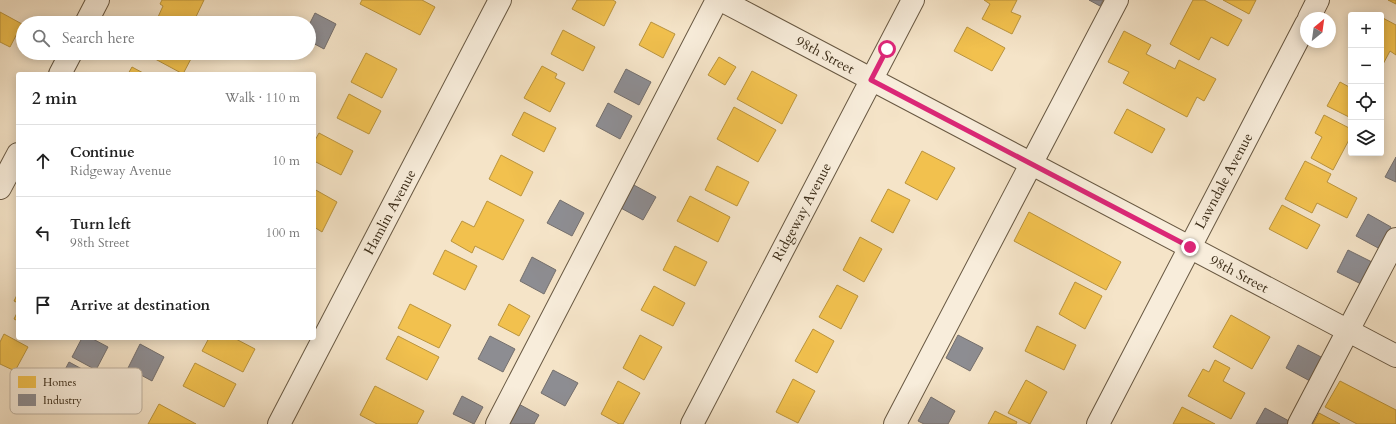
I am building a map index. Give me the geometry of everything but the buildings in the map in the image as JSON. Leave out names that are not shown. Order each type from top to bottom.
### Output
[{"type":"street","points":[[90,16],[98,0]]},
{"type":"street","name":"Hamlin Avenue","points":[[279,424],[500,0]]},
{"type":"street","points":[[497,424],[717,0]]},
{"type":"street","name":"98th Street","points":[[721,0],[1396,356]]},
{"type":"street","name":"Ridgeway Avenue","points":[[692,424],[913,0]]},
{"type":"street","points":[[896,424],[1117,0]]},
{"type":"street","points":[[1312,12],[1318,0]]},
{"type":"street","name":"Lawndale Avenue","points":[[1098,424],[1300,36]]},
{"type":"street","points":[[61,72],[67,60]]},
{"type":"street","points":[[0,188],[16,158]]},
{"type":"street","points":[[1299,424],[1396,238]]},
{"type":"route","points":[[887,49],[871,80],[1190,247]]}]
